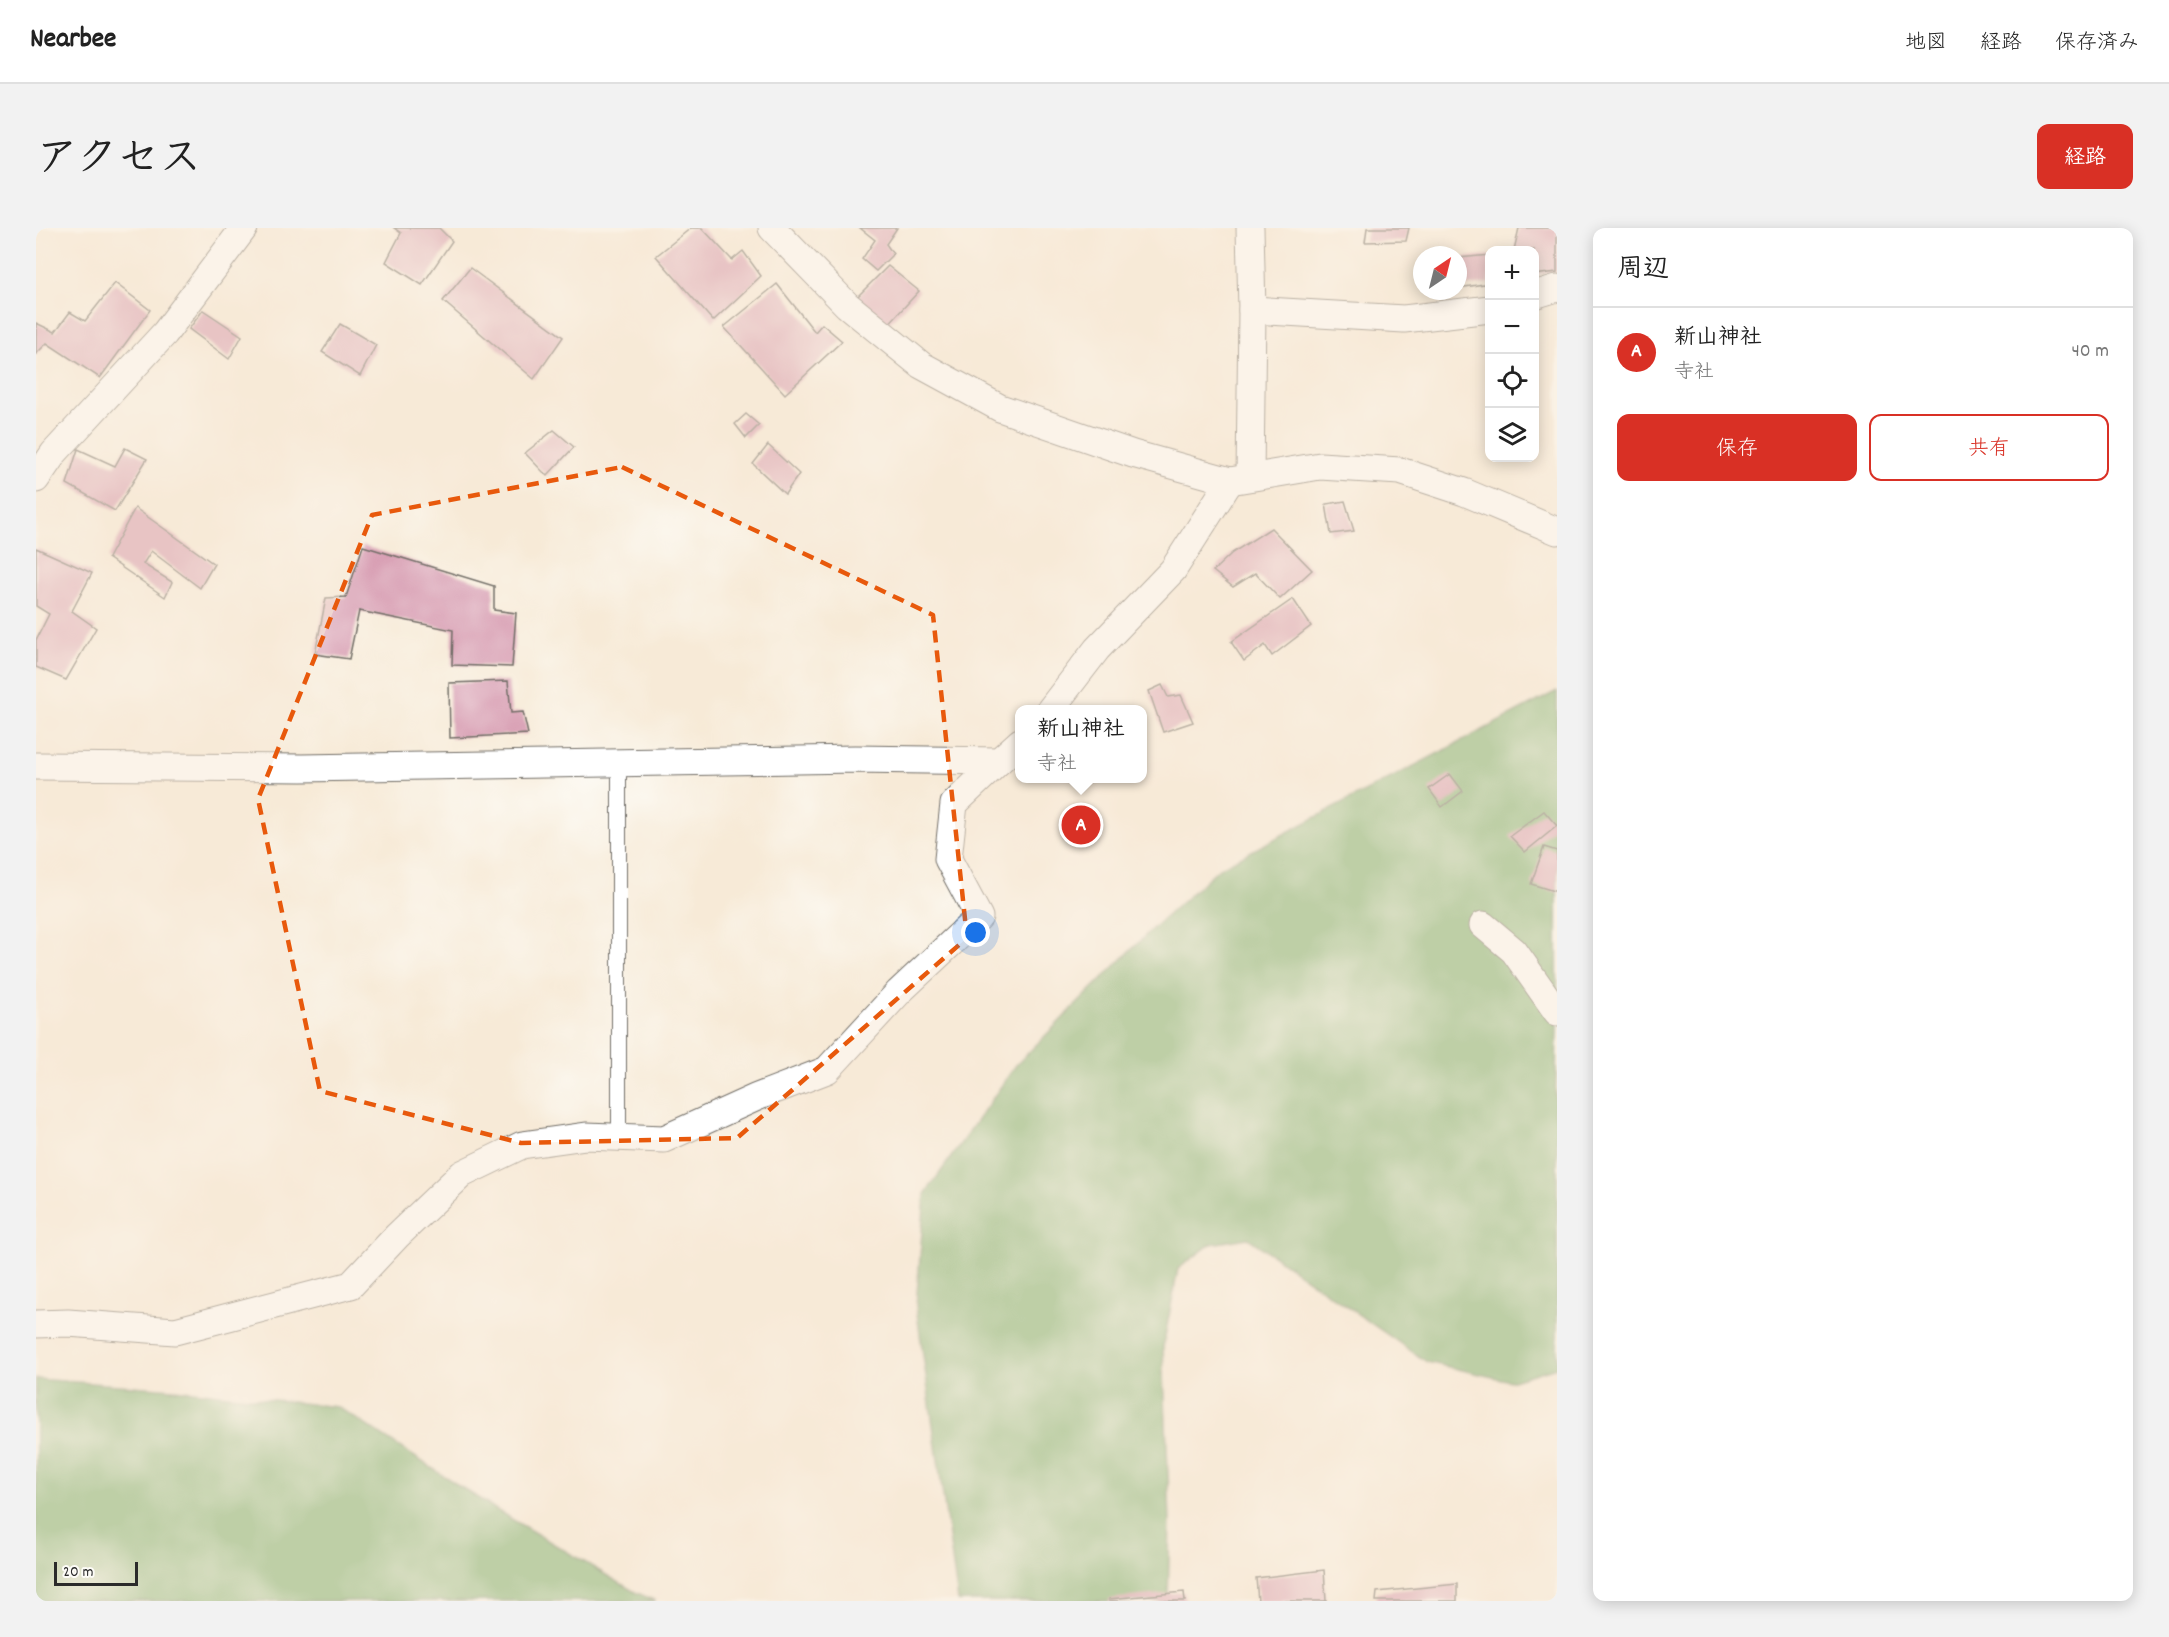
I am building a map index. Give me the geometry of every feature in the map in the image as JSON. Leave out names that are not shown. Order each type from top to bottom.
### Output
[{"type":"street","points":[[36,479],[54,453],[165,333],[244,228]]},
{"type":"street","points":[[772,228],[847,305],[921,365],[1000,408],[1133,454],[1240,479],[1320,466],[1400,471],[1464,492],[1557,531]]},
{"type":"street","points":[[1054,705],[1097,649],[1173,570],[1240,479],[1252,310],[1250,228]]},
{"type":"street","points":[[1539,293],[1557,288]]},
{"type":"street","points":[[1252,310],[1404,319],[1485,310]]},
{"type":"street","points":[[36,1324],[68,1323],[175,1331],[351,1285],[396,1236],[462,1174],[522,1145],[586,1136],[664,1139],[757,1097],[827,1070],[899,992],[979,917],[948,859],[954,804],[1015,747]]},
{"type":"street","points":[[36,766],[302,768],[855,759],[999,761]]},
{"type":"street","points":[[1483,925],[1514,951],[1557,1012]]},
{"type":"lane","points":[[619,763],[619,1137]]},
{"type":"highlighted area","points":[[622,467],[933,615],[967,938],[737,1138],[521,1143],[320,1091],[258,799],[372,515]]},
{"type":"green space","points":[[1557,691],[1555,1111],[1557,1120],[1557,1367],[1510,1381],[1427,1362],[1248,1238],[1211,1244],[1178,1269],[1163,1347],[1170,1521],[1168,1601],[958,1601],[916,1306],[925,1194],[1016,1065],[1153,928],[1219,868]]},
{"type":"green space","points":[[36,1379],[174,1389],[338,1407],[498,1511],[635,1592],[656,1601],[36,1601]]},
{"type":"building","points":[[394,228],[439,228],[452,241],[422,285],[386,262],[401,233]]},
{"type":"building","points":[[691,228],[702,228],[732,260],[743,251],[761,276],[713,321],[656,256]]},
{"type":"building","points":[[860,228],[897,228],[886,244],[893,254],[876,271],[862,259],[875,240]]},
{"type":"building","points":[[1367,228],[1409,228],[1406,241],[1365,242]]},
{"type":"building","points":[[1519,228],[1557,228],[1557,272],[1539,274],[1539,246],[1515,246]]},
{"type":"building","points":[[1485,255],[1485,284],[1467,287],[1467,257]]},
{"type":"building","points":[[888,266],[919,291],[885,328],[856,298]]},
{"type":"building","points":[[470,268],[563,337],[534,379],[443,301]]},
{"type":"building","points":[[115,283],[150,310],[100,378],[47,343],[36,354],[36,323],[55,332],[70,312],[85,321]]},
{"type":"building","points":[[777,284],[815,332],[822,324],[842,341],[785,394],[724,327]]},
{"type":"building","points":[[203,310],[242,336],[229,359],[189,329]]},
{"type":"building","points":[[340,324],[376,345],[360,376],[322,352]]},
{"type":"building","points":[[746,414],[759,425],[746,438],[735,424]]},
{"type":"building","points":[[554,430],[574,447],[547,476],[525,453]]},
{"type":"building","points":[[768,445],[799,474],[785,494],[753,464]]},
{"type":"building","points":[[125,448],[147,459],[115,511],[67,484],[78,449],[115,466]]},
{"type":"building","points":[[1345,501],[1354,531],[1331,534],[1326,504]]},
{"type":"building","points":[[135,508],[214,564],[200,588],[151,551],[143,564],[172,582],[165,597],[108,558]]},
{"type":"building","points":[[1271,528],[1312,570],[1280,599],[1255,573],[1233,587],[1213,571],[1232,553]]},
{"type":"building","points":[[363,546],[494,586],[494,610],[516,613],[512,667],[452,665],[453,630],[359,611],[349,659],[315,654],[326,598],[346,597]]},
{"type":"building","points":[[36,548],[92,573],[72,611],[96,628],[66,680],[36,667],[36,640],[49,614],[36,606]]},
{"type":"building","points":[[1293,599],[1311,626],[1272,656],[1265,645],[1244,661],[1231,642]]},
{"type":"building","points":[[508,681],[511,713],[523,712],[528,734],[450,738],[449,683]]},
{"type":"building","points":[[1162,685],[1168,697],[1181,695],[1193,722],[1163,732],[1149,691]]},
{"type":"building","points":[[1450,774],[1463,791],[1442,807],[1429,789]]},
{"type":"building","points":[[1544,811],[1557,826],[1525,852],[1510,836]]},
{"type":"building","points":[[1544,847],[1557,851],[1557,892],[1531,884]]},
{"type":"building","points":[[1324,1570],[1326,1601],[1258,1601],[1256,1578]]},
{"type":"building","points":[[1457,1584],[1457,1601],[1376,1601],[1377,1592]]},
{"type":"building","points":[[1184,1592],[1185,1601],[1109,1601],[1109,1599]]},
{"type":"place","name":"新山神社","points":[[1081,825]]}]
